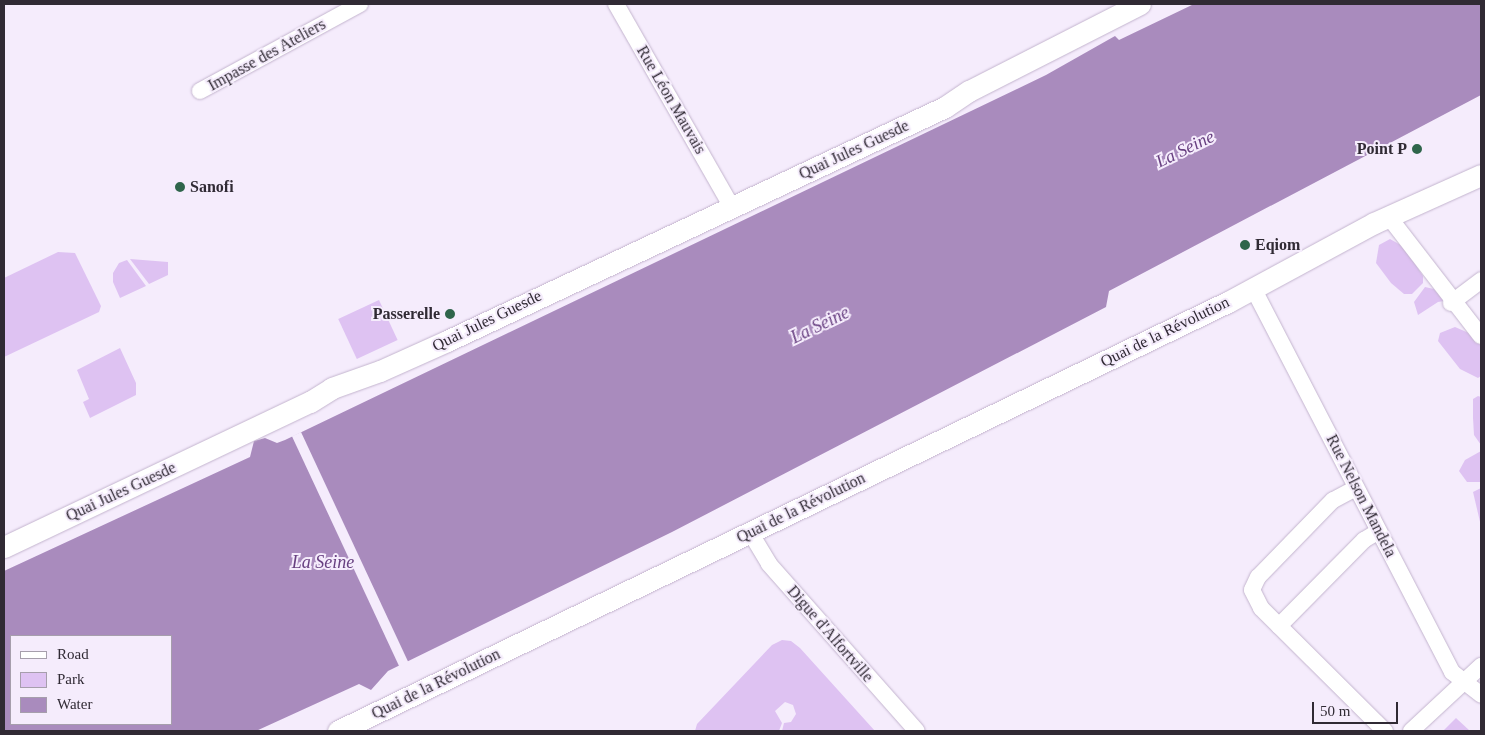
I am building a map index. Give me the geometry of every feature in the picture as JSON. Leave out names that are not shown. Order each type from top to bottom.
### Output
[{"type":"main road","name":"Quai Jules Guesde","points":[[4,547],[292,410],[332,388],[380,371],[447,341],[946,96],[969,91],[1140,4]]},
{"type":"main road","name":"Quai de la Révolution","points":[[338,731],[1258,285],[1374,223],[1412,208],[1481,175]]},
{"type":"main road","name":"Quai Jules Guesde","points":[[4,535],[266,415],[357,368],[450,330],[534,286],[729,201]]},
{"type":"main road","name":"Quai de la Révolution","points":[[1258,285],[1284,277],[1392,221],[1412,208]]},
{"type":"street","name":"Impasse des Ateliers","points":[[200,91],[360,4]]},
{"type":"street","name":"Rue Léon Mauvais","points":[[616,4],[729,201]]},
{"type":"street","points":[[1392,221],[1452,302],[1481,336]]},
{"type":"street","points":[[1452,302],[1481,280]]},
{"type":"street","name":"Rue Nelson Mandela","points":[[1258,285],[1356,488],[1452,672],[1462,683],[1481,695]]},
{"type":"street","points":[[1356,488],[1333,500],[1256,580],[1252,590],[1261,608],[1385,731]]},
{"type":"street","points":[[1279,626],[1364,540],[1379,531]]},
{"type":"street","name":"Digue d'Alfortville","points":[[750,532],[769,564],[916,731]]},
{"type":"street","points":[[1411,731],[1481,666]]},
{"type":"green space","points":[[1390,239],[1404,247],[1423,276],[1423,283],[1412,294],[1404,294],[1391,283],[1376,263],[1379,245]]},
{"type":"green space","points":[[58,252],[75,253],[101,306],[99,312],[4,357],[4,278]]},
{"type":"green space","points":[[130,259],[168,262],[168,275],[149,284]]},
{"type":"green space","points":[[127,260],[146,286],[120,298],[113,282],[113,273],[119,263]]},
{"type":"green space","points":[[1425,287],[1434,289],[1444,301],[1438,302],[1418,315],[1414,302]]},
{"type":"green space","points":[[379,300],[398,340],[357,359],[338,319]]},
{"type":"green space","points":[[1455,327],[1471,334],[1481,344],[1481,376],[1478,378],[1460,369],[1438,341],[1440,333]]},
{"type":"green space","points":[[120,348],[136,383],[136,395],[90,418],[83,402],[89,399],[77,370]]},
{"type":"green space","points":[[1478,396],[1481,397],[1481,445],[1474,435],[1473,399]]},
{"type":"green space","points":[[1481,451],[1481,482],[1467,482],[1459,471],[1465,460]]},
{"type":"green space","points":[[1481,488],[1481,526],[1473,492]]},
{"type":"green space","points":[[782,640],[791,641],[800,648],[875,731],[782,731],[784,723],[791,722],[796,714],[793,705],[785,702],[775,711],[782,723],[779,731],[695,731],[697,724],[772,645]]},
{"type":"green space","points":[[1456,718],[1470,731],[1443,731]]},
{"type":"water","name":"La Seine","points":[[1194,4],[1481,4],[1481,95],[1109,291],[1106,307],[672,532],[388,671],[371,690],[359,684],[256,731],[4,731],[4,571],[250,457],[254,441],[265,438],[277,443],[285,440],[1046,75],[1115,36],[1119,40]]},
{"type":"pier","points":[[301,432],[408,662],[399,666],[292,436]]},
{"type":"place","name":"Point P","points":[[1417,149]]},
{"type":"place","name":"Sanofi","points":[[180,187]]},
{"type":"place","name":"Eqiom","points":[[1245,245]]},
{"type":"place","name":"Passerelle","points":[[450,314]]}]
